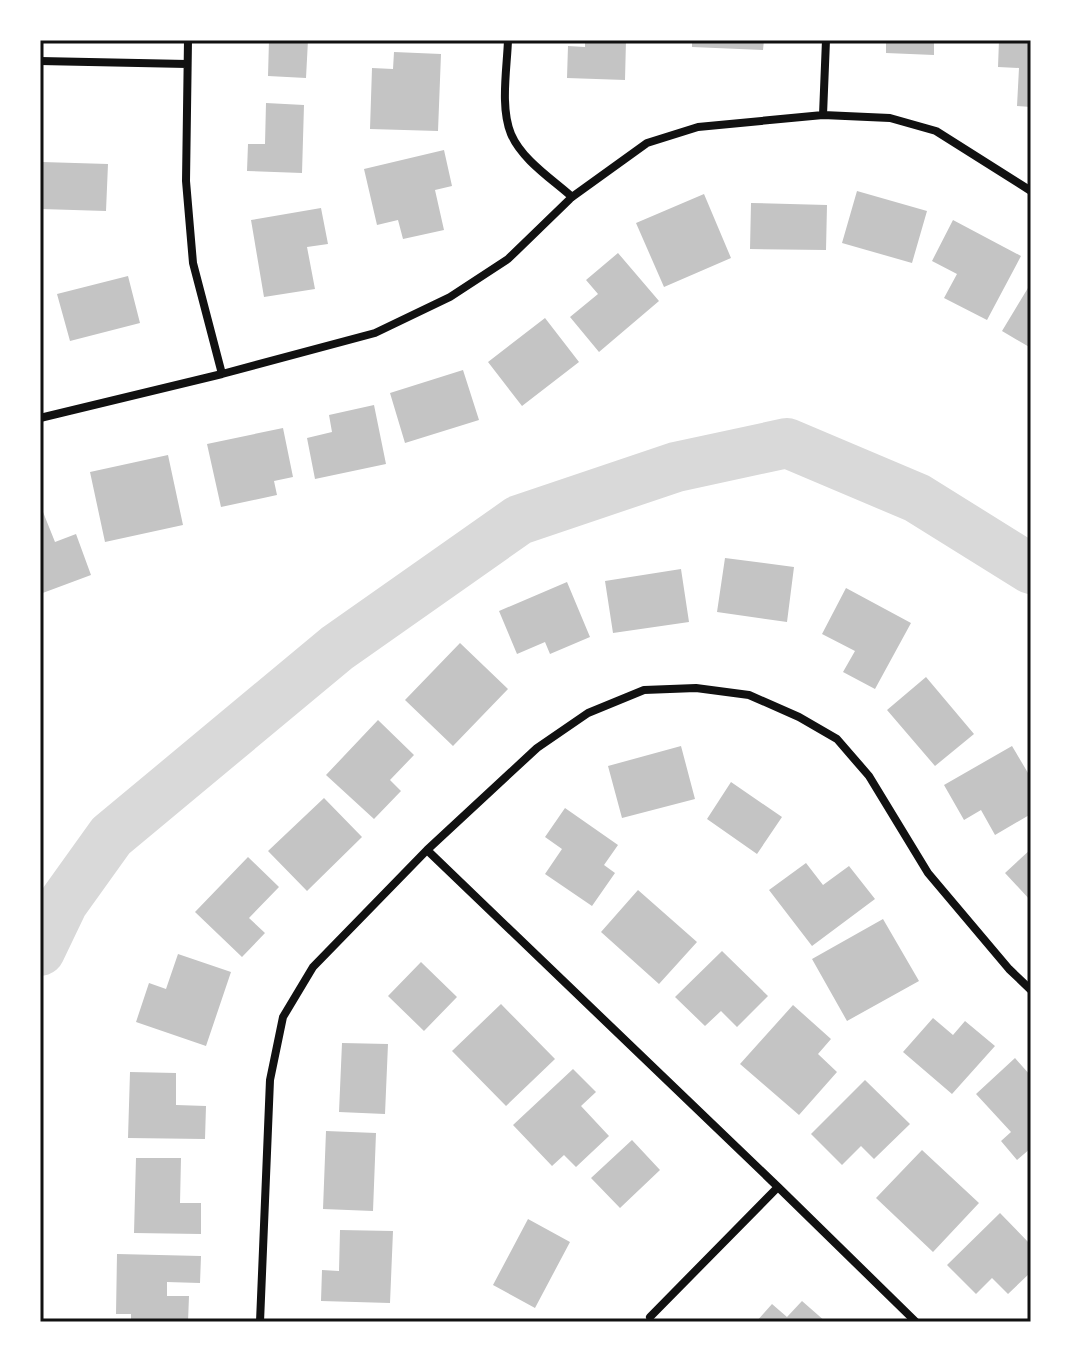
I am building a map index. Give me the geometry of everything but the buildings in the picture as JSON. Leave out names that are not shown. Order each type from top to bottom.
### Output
[{"type":"street","points":[[188,40],[186,181],[193,263],[222,374]]},
{"type":"street","points":[[508,40],[506,105],[511,133],[523,153],[572,197]]},
{"type":"street","points":[[823,115],[826,40]]},
{"type":"street","points":[[40,61],[187,64]]},
{"type":"street","points":[[40,418],[375,333],[450,297],[508,259],[572,197],[647,143],[698,127],[823,115],[890,118],[936,131],[1031,191]]},
{"type":"street","points":[[260,1322],[270,1080],[283,1017],[313,967],[427,850],[537,748],[588,713],[644,690],[696,688],[749,695],[799,717],[837,739],[869,776],[928,873],[1009,969],[1031,990]]},
{"type":"street","points":[[427,850],[916,1322]]},
{"type":"street","points":[[650,1317],[778,1187]]},
{"type":"waterway","points":[[40,951],[63,903],[111,836],[337,648],[519,520],[676,467],[787,443],[917,498],[1031,569]]}]
